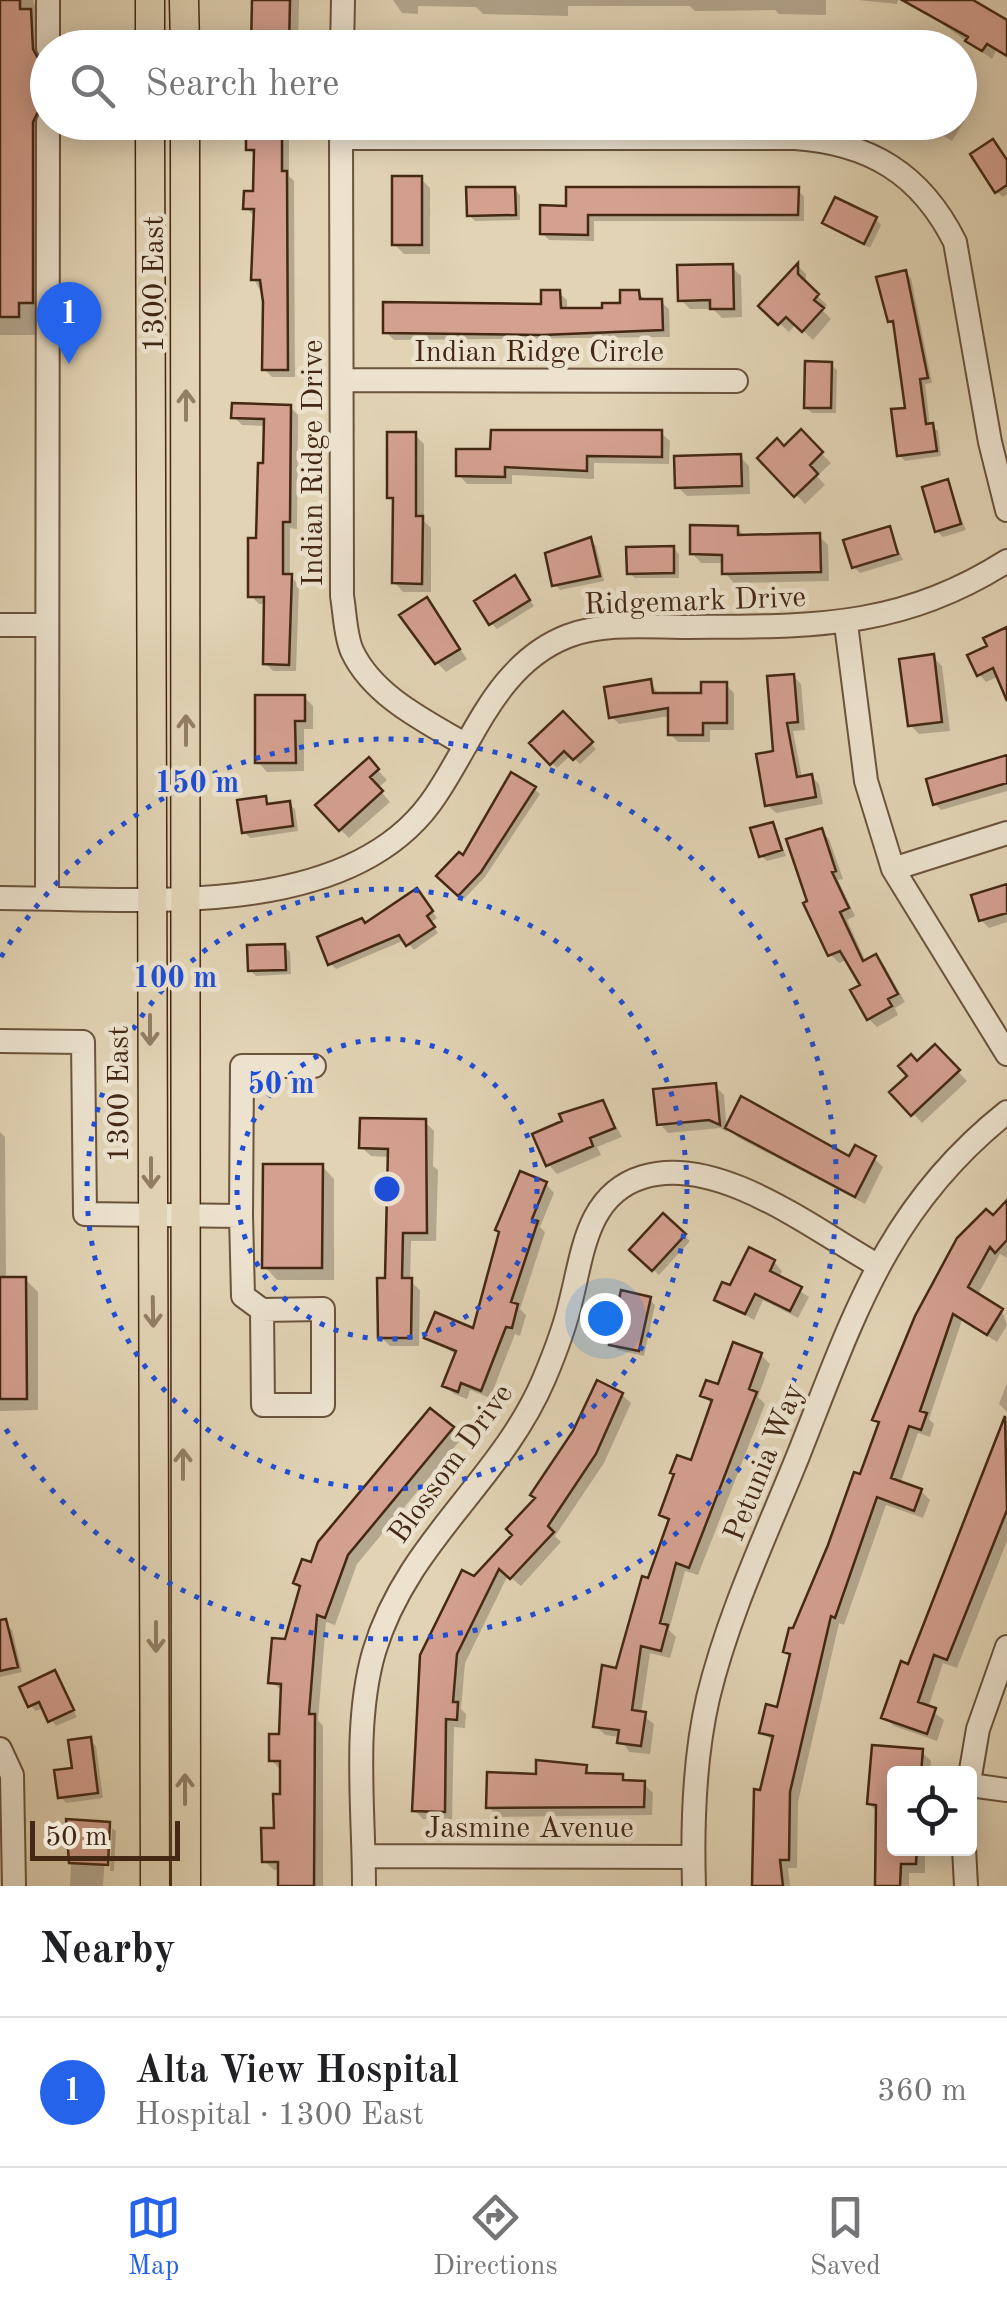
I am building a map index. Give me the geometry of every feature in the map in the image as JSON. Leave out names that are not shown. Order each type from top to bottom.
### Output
[{"type":"main road","points":[[150,0],[150,30]]},
{"type":"main road","points":[[184,0],[184,30]]},
{"type":"main road","name":"1300 East","points":[[150,140],[155,1886]]},
{"type":"main road","name":"1300 East","points":[[185,140],[182,1215],[186,1886]]},
{"type":"street","points":[[48,0],[48,30]]},
{"type":"street","points":[[342,0],[342,30]]},
{"type":"street","points":[[47,898],[48,140]]},
{"type":"street","name":"Indian Ridge Drive","points":[[341,140],[342,596],[350,648],[370,678],[401,705],[466,745]]},
{"type":"street","points":[[832,140],[868,151],[895,167],[941,214],[955,242],[990,442],[1007,510]]},
{"type":"street","name":"Indian Ridge Circle","points":[[342,380],[736,381]]},
{"type":"street","name":"Ridgemark Drive","points":[[0,898],[184,897],[283,889],[324,880],[360,863],[424,812],[493,697],[539,649],[572,634],[610,627],[846,624],[931,602],[1007,562]]},
{"type":"street","points":[[846,624],[866,781],[893,869],[1007,1054]]},
{"type":"street","points":[[0,625],[47,625]]},
{"type":"street","points":[[893,869],[1007,833]]},
{"type":"street","points":[[0,1041],[84,1042],[85,1214],[242,1216]]},
{"type":"street","points":[[262,1310],[263,1405],[322,1405],[322,1309],[262,1310],[243,1296],[242,1066],[314,1066]]},
{"type":"street","name":"Petunia Way","points":[[694,1886],[699,1746],[722,1652],[876,1265],[925,1191],[1007,1112]]},
{"type":"street","name":"Blossom Drive","points":[[364,1886],[366,1693],[388,1610],[432,1537],[492,1467],[537,1396],[556,1351],[592,1221],[612,1196],[638,1178],[670,1170],[703,1173],[733,1185],[876,1265]]},
{"type":"street","points":[[972,1766],[978,1729],[1007,1648]]},
{"type":"street","points":[[0,1748],[12,1775],[14,1886]]},
{"type":"street","points":[[977,1786],[1007,1790]]},
{"type":"street","name":"Jasmine Avenue","points":[[364,1856],[693,1857]]},
{"type":"street","points":[[964,1856],[966,1886]]},
{"type":"building","points":[[0,0],[20,0],[20,9],[31,9],[32,30],[33,303],[19,303],[19,317],[0,317]]},
{"type":"building","points":[[252,0],[290,0],[289,30],[251,30]]},
{"type":"building","points":[[902,0],[973,0],[1007,20],[1007,56],[987,44],[982,51],[977,48],[977,30],[956,30]]},
{"type":"building","points":[[993,139],[1007,160],[1007,185],[995,193],[970,154]]},
{"type":"building","points":[[246,140],[282,140],[282,171],[287,171],[288,370],[262,370],[263,302],[260,280],[251,280],[254,209],[243,209],[244,191],[253,191],[254,150],[246,150]]},
{"type":"building","points":[[392,176],[422,176],[422,245],[392,245]]},
{"type":"building","points":[[466,187],[515,187],[516,215],[467,216]]},
{"type":"building","points":[[566,187],[799,187],[798,215],[588,215],[588,235],[540,234],[540,205],[566,206]]},
{"type":"building","points":[[835,197],[877,217],[864,244],[822,223]]},
{"type":"building","points":[[798,263],[798,274],[819,294],[814,300],[824,308],[802,332],[786,317],[778,325],[758,306]]},
{"type":"building","points":[[733,264],[734,309],[710,309],[710,300],[678,301],[677,265]]},
{"type":"building","points":[[906,270],[928,378],[920,379],[926,424],[933,423],[937,451],[897,456],[891,409],[905,408],[893,321],[888,322],[876,277]]},
{"type":"building","points":[[541,290],[560,290],[561,308],[602,308],[602,303],[620,303],[620,290],[639,290],[640,299],[662,299],[663,330],[542,335],[383,333],[383,302],[541,304]]},
{"type":"building","points":[[805,361],[832,362],[831,408],[804,408]]},
{"type":"building","points":[[232,403],[291,405],[290,522],[283,522],[283,574],[292,574],[289,665],[263,664],[264,597],[248,597],[248,538],[256,538],[258,463],[263,463],[264,419],[231,418]]},
{"type":"building","points":[[801,429],[823,452],[810,465],[818,474],[794,497],[757,458],[777,438],[784,446]]},
{"type":"building","points":[[491,430],[662,430],[662,457],[587,456],[587,471],[505,467],[505,477],[456,476],[456,449],[490,449]]},
{"type":"building","points":[[387,432],[416,432],[416,516],[423,516],[422,584],[392,583],[393,498],[387,498]]},
{"type":"building","points":[[741,454],[742,486],[675,488],[674,456]]},
{"type":"building","points":[[948,479],[961,524],[935,532],[922,487]]},
{"type":"building","points":[[690,525],[738,526],[738,535],[820,533],[821,572],[722,574],[722,555],[690,554]]},
{"type":"building","points":[[890,526],[898,554],[852,568],[843,540]]},
{"type":"building","points":[[591,537],[600,576],[552,586],[545,553]]},
{"type":"building","points":[[674,546],[674,573],[627,574],[626,547]]},
{"type":"building","points":[[515,575],[530,600],[489,625],[474,601]]},
{"type":"building","points":[[427,597],[460,649],[435,664],[399,615]]},
{"type":"building","points":[[1007,627],[1007,701],[993,668],[977,676],[967,655],[987,646],[983,638]]},
{"type":"building","points":[[934,654],[942,722],[908,726],[899,659]]},
{"type":"building","points":[[794,674],[798,722],[787,723],[797,777],[812,774],[816,797],[765,806],[756,754],[773,751],[767,676]]},
{"type":"building","points":[[651,679],[653,693],[701,693],[701,682],[727,682],[727,723],[703,723],[703,735],[668,735],[668,708],[609,718],[604,687]]},
{"type":"building","points":[[255,695],[305,695],[305,721],[295,721],[296,763],[255,763]]},
{"type":"building","points":[[563,711],[593,742],[573,760],[564,751],[550,765],[529,743]]},
{"type":"building","points":[[1007,755],[1007,783],[933,805],[926,779]]},
{"type":"building","points":[[369,757],[379,769],[370,777],[383,791],[339,831],[315,805]]},
{"type":"building","points":[[511,772],[536,787],[481,872],[458,896],[436,876],[459,852],[463,855]]},
{"type":"building","points":[[266,796],[267,804],[290,801],[293,826],[242,833],[237,800]]},
{"type":"building","points":[[773,822],[782,850],[759,857],[750,828]]},
{"type":"building","points":[[822,828],[836,871],[832,872],[849,908],[840,912],[863,961],[876,954],[898,994],[888,999],[892,1006],[867,1020],[850,990],[860,985],[840,951],[828,956],[803,903],[807,901],[786,839]]},
{"type":"building","points":[[1007,884],[1007,913],[979,921],[971,895]]},
{"type":"building","points":[[417,888],[433,911],[427,916],[435,927],[406,946],[399,935],[328,965],[317,937],[362,918],[365,923]]},
{"type":"building","points":[[285,944],[286,970],[248,971],[247,945]]},
{"type":"building","points":[[935,1044],[960,1070],[911,1116],[889,1092],[907,1076],[898,1066],[911,1054],[917,1061]]},
{"type":"building","points":[[716,1083],[720,1125],[709,1120],[657,1125],[653,1089]]},
{"type":"building","points":[[741,1096],[849,1156],[855,1145],[876,1156],[855,1197],[725,1128]]},
{"type":"building","points":[[603,1100],[615,1128],[590,1138],[593,1146],[546,1166],[532,1134],[562,1121],[559,1114]]},
{"type":"building","points":[[360,1118],[426,1119],[427,1233],[403,1233],[402,1278],[412,1278],[411,1338],[378,1338],[377,1278],[385,1278],[388,1149],[359,1148]]},
{"type":"building","points":[[263,1164],[323,1164],[322,1268],[262,1268]]},
{"type":"building","points":[[520,1171],[547,1182],[532,1219],[538,1221],[511,1302],[518,1304],[512,1328],[506,1327],[481,1391],[461,1383],[458,1392],[442,1386],[456,1351],[424,1338],[435,1312],[473,1328],[499,1232],[495,1230]]},
{"type":"building","points":[[1007,1200],[1007,1240],[995,1253],[990,1247],[968,1287],[1003,1309],[987,1335],[953,1314],[920,1411],[927,1413],[921,1430],[909,1426],[891,1478],[922,1489],[914,1511],[877,1497],[835,1618],[831,1616],[790,1792],[789,1860],[780,1860],[783,1886],[752,1886],[754,1789],[760,1790],[773,1736],[759,1733],[766,1704],[777,1707],[790,1654],[783,1652],[789,1628],[793,1628],[828,1545],[854,1472],[860,1474],[879,1422],[872,1420],[915,1316],[957,1238],[986,1209],[993,1215]]},
{"type":"building","points":[[663,1213],[686,1234],[652,1271],[629,1250]]},
{"type":"building","points":[[749,1247],[775,1260],[770,1271],[802,1287],[790,1311],[755,1294],[745,1314],[714,1300],[722,1282],[730,1285]]},
{"type":"building","points":[[0,1277],[26,1277],[27,1399],[0,1399]]},
{"type":"building","points":[[621,1290],[651,1297],[639,1351],[609,1345]]},
{"type":"building","points":[[733,1342],[762,1353],[749,1389],[757,1392],[689,1568],[676,1563],[660,1623],[668,1625],[661,1651],[641,1646],[632,1710],[646,1712],[641,1746],[617,1743],[619,1730],[593,1727],[602,1665],[616,1668],[642,1576],[648,1578],[669,1519],[659,1515],[674,1474],[670,1473],[677,1455],[691,1460],[712,1400],[700,1396],[706,1380],[718,1384]]},
{"type":"building","points":[[597,1380],[623,1393],[596,1454],[548,1526],[554,1532],[510,1579],[499,1569],[457,1654],[453,1702],[458,1702],[457,1720],[446,1719],[445,1812],[412,1811],[420,1655],[462,1570],[474,1576],[512,1535],[506,1529],[535,1498],[530,1495],[573,1431]]},
{"type":"building","points":[[430,1408],[454,1427],[348,1555],[325,1618],[317,1615],[309,1714],[315,1714],[314,1886],[278,1886],[278,1862],[262,1862],[261,1828],[274,1828],[273,1794],[280,1794],[280,1761],[269,1761],[269,1734],[279,1734],[281,1684],[268,1683],[272,1638],[285,1639],[300,1586],[293,1583],[302,1559],[311,1562],[318,1542]]},
{"type":"building","points":[[1005,1416],[1007,1510],[947,1660],[934,1655],[918,1702],[936,1708],[927,1734],[881,1718],[901,1661],[908,1664]]},
{"type":"building","points":[[6,1619],[18,1667],[0,1671],[0,1620]]},
{"type":"building","points":[[55,1670],[74,1710],[48,1722],[39,1702],[28,1707],[19,1687]]},
{"type":"building","points":[[91,1737],[98,1793],[58,1798],[54,1770],[72,1768],[68,1740]]},
{"type":"building","points":[[872,1745],[923,1749],[922,1766],[887,1766],[887,1856],[916,1856],[916,1864],[901,1864],[900,1886],[875,1886],[876,1805],[867,1804]]},
{"type":"building","points":[[536,1760],[587,1765],[586,1773],[623,1774],[623,1780],[645,1781],[644,1807],[486,1808],[487,1772],[536,1774]]},
{"type":"building","points":[[66,1819],[110,1822],[108,1865],[69,1863]]},
{"type":"place","name":"Alta View Hospital","points":[[69,364]]}]
